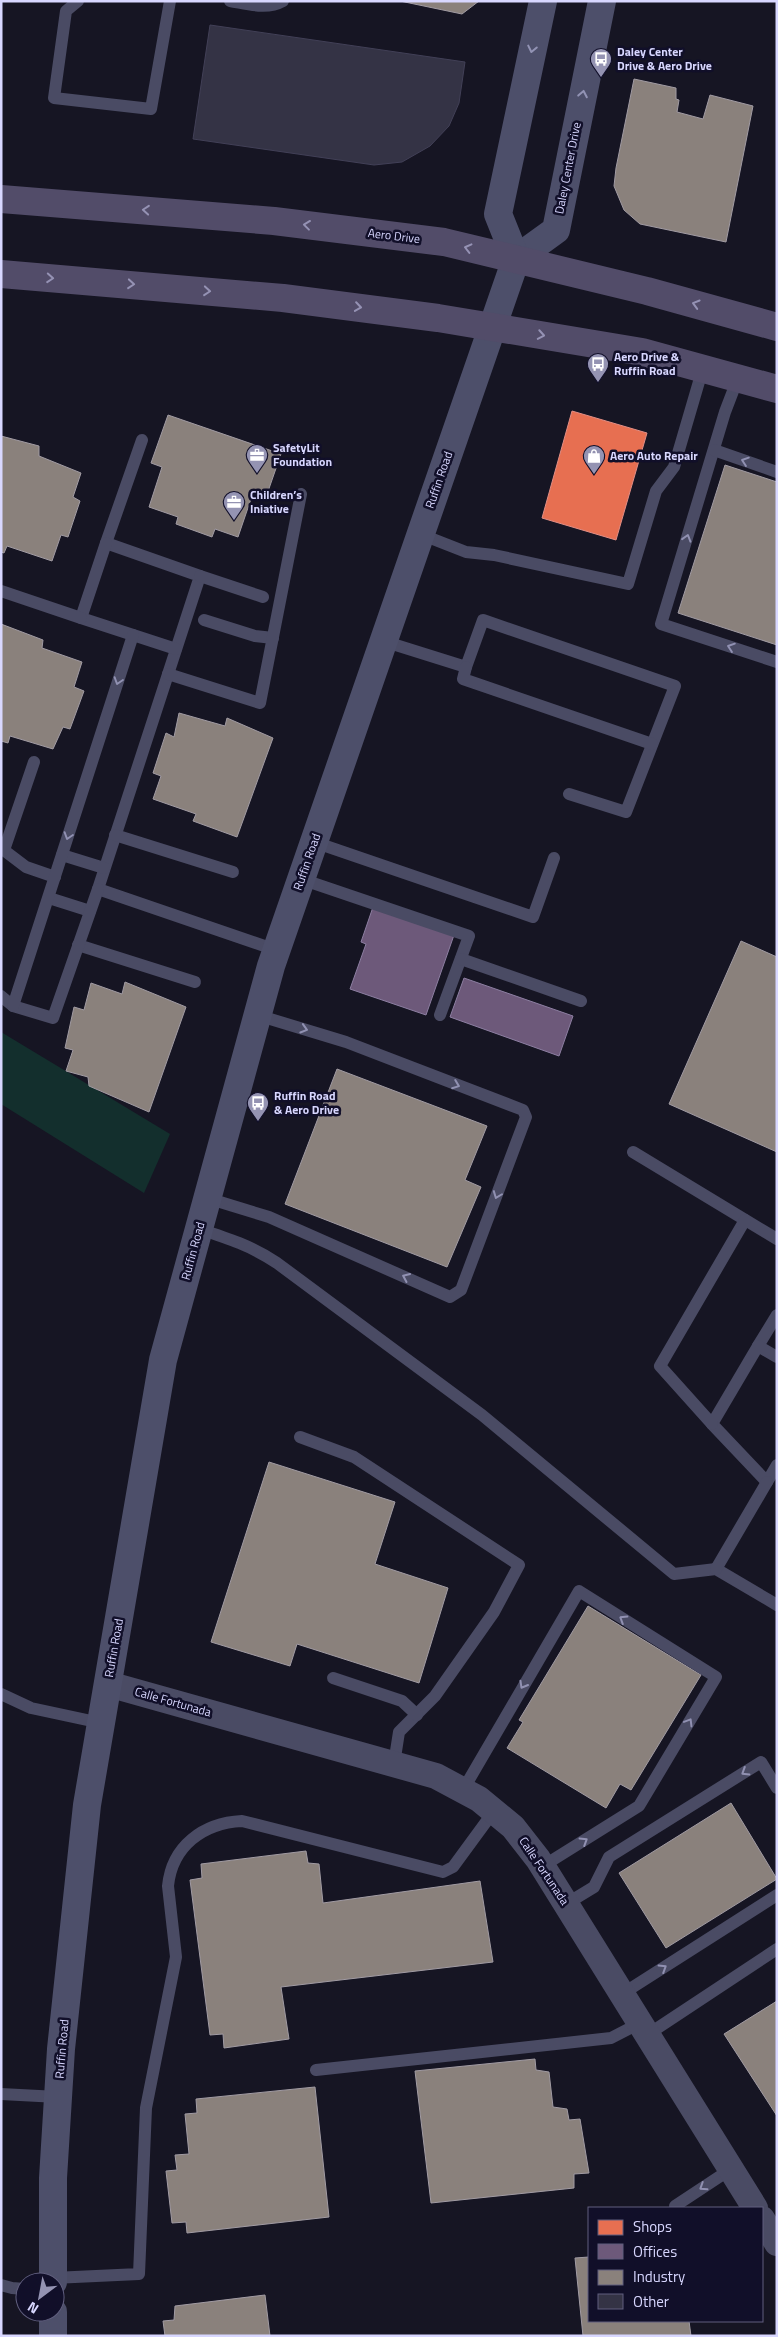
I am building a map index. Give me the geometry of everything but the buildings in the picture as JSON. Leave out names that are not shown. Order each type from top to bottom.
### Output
[{"type":"main road","points":[[516,259],[498,214],[543,1]]},
{"type":"main road","name":"Daley Center Drive","points":[[516,259],[556,230],[602,1]]},
{"type":"main road","name":"Aero Drive","points":[[1,199],[274,221],[444,242],[647,291],[777,327]]},
{"type":"main road","name":"Ruffin Road","points":[[53,2272],[53,2178],[58,2097],[87,1805],[163,1360],[276,950],[516,259]]},
{"type":"main road","points":[[1,274],[283,298],[493,327],[642,352],[777,389]]},
{"type":"main road","points":[[53,2322],[53,2336]]},
{"type":"street","name":"Calle Fortunada","points":[[108,1684],[436,1776],[479,1799],[494,1811],[513,1827],[543,1866],[731,2169],[751,2207]]},
{"type":"street","name":"Calle Fortunada","points":[[763,2224],[777,2243]]},
{"type":"lane","points":[[78,1],[66,10],[54,98],[151,109],[170,1]]},
{"type":"lane","points":[[230,1],[264,6],[276,5],[283,1]]},
{"type":"lane","points":[[420,534],[466,552],[494,555],[628,584],[656,491],[674,467],[703,368]]},
{"type":"lane","points":[[738,378],[714,450],[662,624],[777,662]]},
{"type":"lane","points":[[81,618],[142,440]]},
{"type":"lane","points":[[714,450],[777,472]]},
{"type":"lane","points":[[168,674],[260,703],[301,494]]},
{"type":"lane","points":[[106,543],[263,597]]},
{"type":"lane","points":[[1,996],[13,1006],[53,1018],[98,889],[200,576]]},
{"type":"lane","points":[[1,591],[176,649]]},
{"type":"lane","points":[[204,620],[255,636],[273,638]]},
{"type":"lane","points":[[569,794],[626,812],[675,686],[483,620],[463,679],[652,744]]},
{"type":"lane","points":[[13,1006],[133,635]]},
{"type":"lane","points":[[383,641],[466,667]]},
{"type":"lane","points":[[34,762],[3,849],[26,867],[55,877]]},
{"type":"lane","points":[[115,835],[233,872]]},
{"type":"lane","points":[[314,842],[533,917],[554,858]]},
{"type":"lane","points":[[62,855],[104,868]]},
{"type":"lane","points":[[301,879],[469,936],[440,1015]]},
{"type":"lane","points":[[98,889],[276,950]]},
{"type":"lane","points":[[48,898],[90,911]]},
{"type":"lane","points":[[78,945],[195,982]]},
{"type":"lane","points":[[461,959],[581,1001]]},
{"type":"lane","points":[[207,1198],[269,1217],[450,1297],[461,1290],[526,1117],[523,1110],[355,1046],[257,1014]]},
{"type":"lane","points":[[633,1152],[777,1239]]},
{"type":"lane","points":[[745,1220],[660,1366],[767,1482]]},
{"type":"lane","points":[[199,1229],[238,1241],[260,1251],[285,1269],[482,1416],[674,1574],[716,1569],[777,1605]]},
{"type":"lane","points":[[712,1424],[777,1315]]},
{"type":"lane","points":[[758,1346],[777,1357]]},
{"type":"lane","points":[[300,1437],[354,1458],[519,1565],[494,1612],[435,1696],[400,1732],[394,1764]]},
{"type":"lane","points":[[716,1569],[777,1465]]},
{"type":"lane","points":[[463,1790],[578,1591],[716,1677],[639,1806],[543,1866]]},
{"type":"lane","points":[[333,1678],[402,1701],[417,1715]]},
{"type":"lane","points":[[1,1694],[16,1703],[38,1710],[101,1723]]},
{"type":"lane","points":[[566,1904],[594,1886],[608,1856],[761,1762],[777,1788]]},
{"type":"lane","points":[[65,2279],[139,2274],[146,2108],[176,1957],[168,1886],[169,1875],[182,1851],[195,1836],[209,1827],[226,1822],[250,1822],[443,1872],[453,1867],[494,1811]]},
{"type":"lane","points":[[622,1994],[777,1895]]},
{"type":"lane","points":[[316,2070],[611,2038],[644,2029],[777,1949]]},
{"type":"lane","points":[[1,2094],[58,2097]]},
{"type":"lane","points":[[675,2206],[731,2169]]},
{"type":"lane","points":[[1,2285],[15,2288]]},
{"type":"green space","points":[[1,1032],[170,1134],[144,1193],[1,1104]]},
{"type":"place","name":"Daley Center Drive & Aero Drive","points":[[601,78]]},
{"type":"place","name":"Aero Drive & Ruffin Road","points":[[598,383]]},
{"type":"place","name":"SafetyLit Foundation","points":[[257,474]]},
{"type":"place","name":"Aero Auto Repair","points":[[594,475]]},
{"type":"place","name":"Children’s Iniative","points":[[234,521]]},
{"type":"place","name":"Ruffin Road & Aero Drive","points":[[258,1122]]}]
